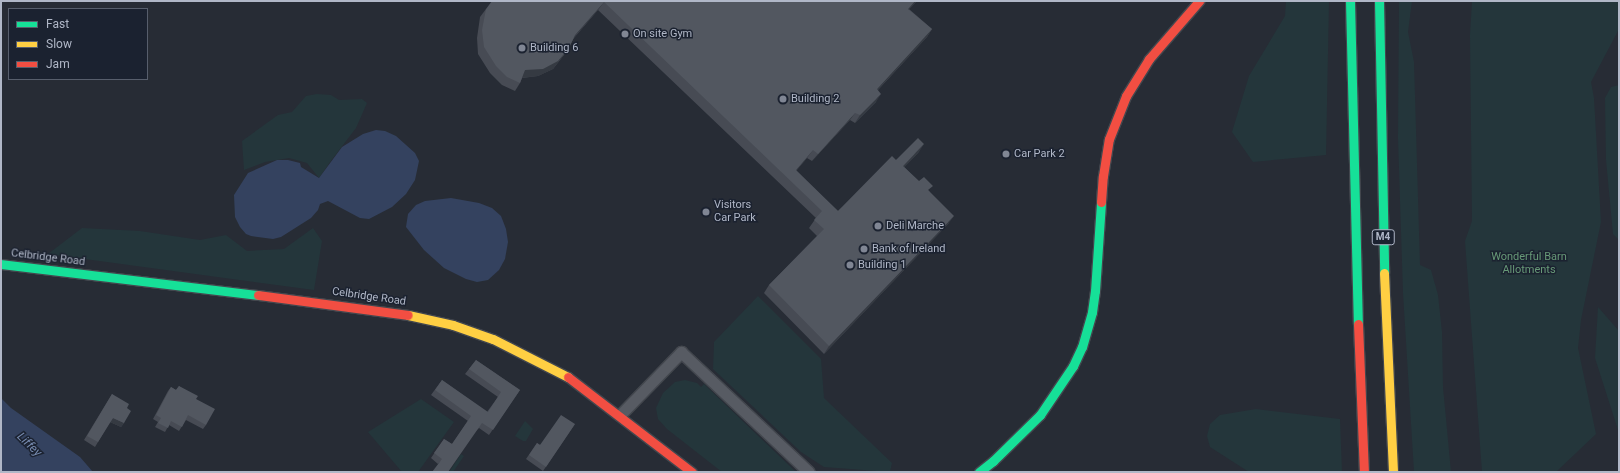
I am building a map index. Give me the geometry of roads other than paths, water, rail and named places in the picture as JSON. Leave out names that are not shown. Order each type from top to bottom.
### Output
[{"type":"main road","points":[[979,472],[1003,452],[1040,415],[1073,366],[1082,347],[1092,312],[1095,291],[1103,176],[1109,139],[1126,96],[1150,59],[1199,1]]},
{"type":"main road","points":[[1350,1],[1355,263],[1364,472]]},
{"type":"main road","name":"M4","points":[[1379,1],[1384,294],[1393,472]]},
{"type":"main road","name":"Celbridge Road","points":[[1,264],[319,302],[427,318],[493,339],[566,376],[620,415],[692,472]]},
{"type":"street","points":[[620,415],[681,352],[787,453],[811,471]]},
{"type":"water","points":[[376,130],[385,131],[396,136],[415,153],[419,161],[415,180],[406,194],[392,207],[369,219],[360,218],[328,201],[320,204],[318,210],[311,218],[281,237],[273,239],[251,236],[246,234],[240,227],[235,217],[234,195],[248,173],[277,160],[288,160],[300,163],[301,167],[319,178],[342,147],[363,134]]},
{"type":"water","points":[[451,198],[479,203],[492,208],[501,216],[506,229],[508,242],[505,259],[499,270],[488,280],[477,282],[466,279],[444,268],[424,250],[406,227],[408,214],[416,205],[425,201]]},
{"type":"water","name":"Liffey","points":[[1,398],[11,408],[80,457],[93,472],[1,472]]},
{"type":"place","name":"On site Gym","points":[[625,34]]},
{"type":"place","name":"Building 6","points":[[522,48]]},
{"type":"place","name":"Building 2","points":[[783,99]]},
{"type":"place","name":"Car Park 2","points":[[1006,154]]},
{"type":"place","name":"Visitors Car Park","points":[[706,212]]},
{"type":"place","name":"Deli Marche","points":[[878,226]]},
{"type":"place","name":"Bank of Ireland","points":[[864,249]]},
{"type":"place","name":"Building 1","points":[[850,265]]},
{"type":"park label","name":"Wonderful Barn Allotments","points":[[1529,264]]}]
